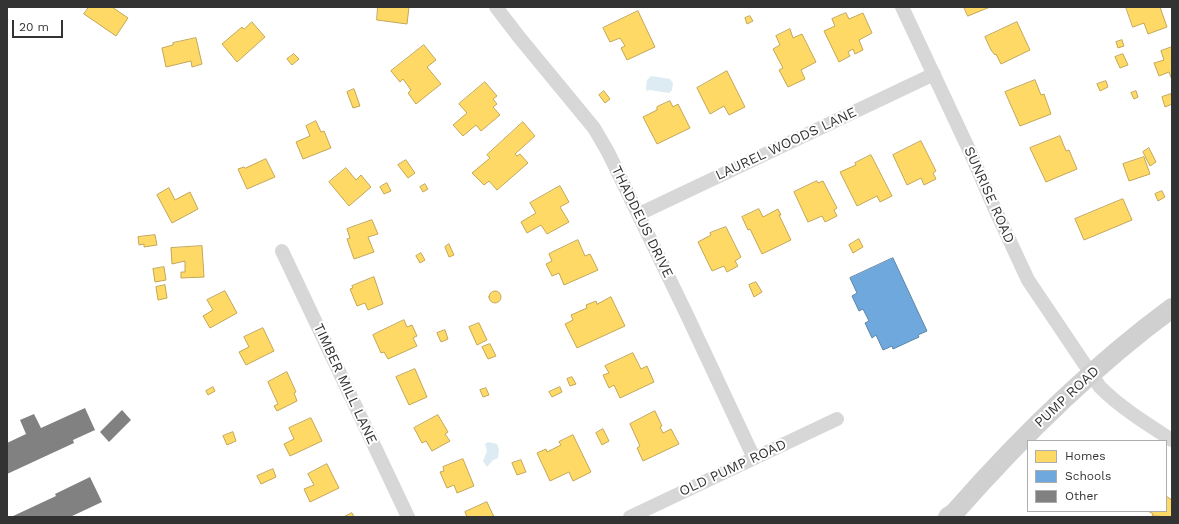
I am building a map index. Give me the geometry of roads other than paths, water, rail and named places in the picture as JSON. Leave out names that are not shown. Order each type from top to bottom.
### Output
[{"type":"main road","name":"PUMP ROAD","points":[[952,516],[994,468],[1042,419],[1092,373],[1172,308]]},
{"type":"street","name":"THADDEUS DRIVE","points":[[496,7],[594,128],[608,152],[639,214],[754,458]]},
{"type":"street","name":"SUNRISE ROAD","points":[[902,7],[1028,280],[1100,387],[1149,426],[1172,440]]},
{"type":"street","name":"LAUREL WOODS LANE","points":[[639,214],[934,74]]},
{"type":"street","name":"TIMBER MILL LANE","points":[[282,251],[408,517]]},
{"type":"street","name":"OLD PUMP ROAD","points":[[630,517],[837,418]]}]
